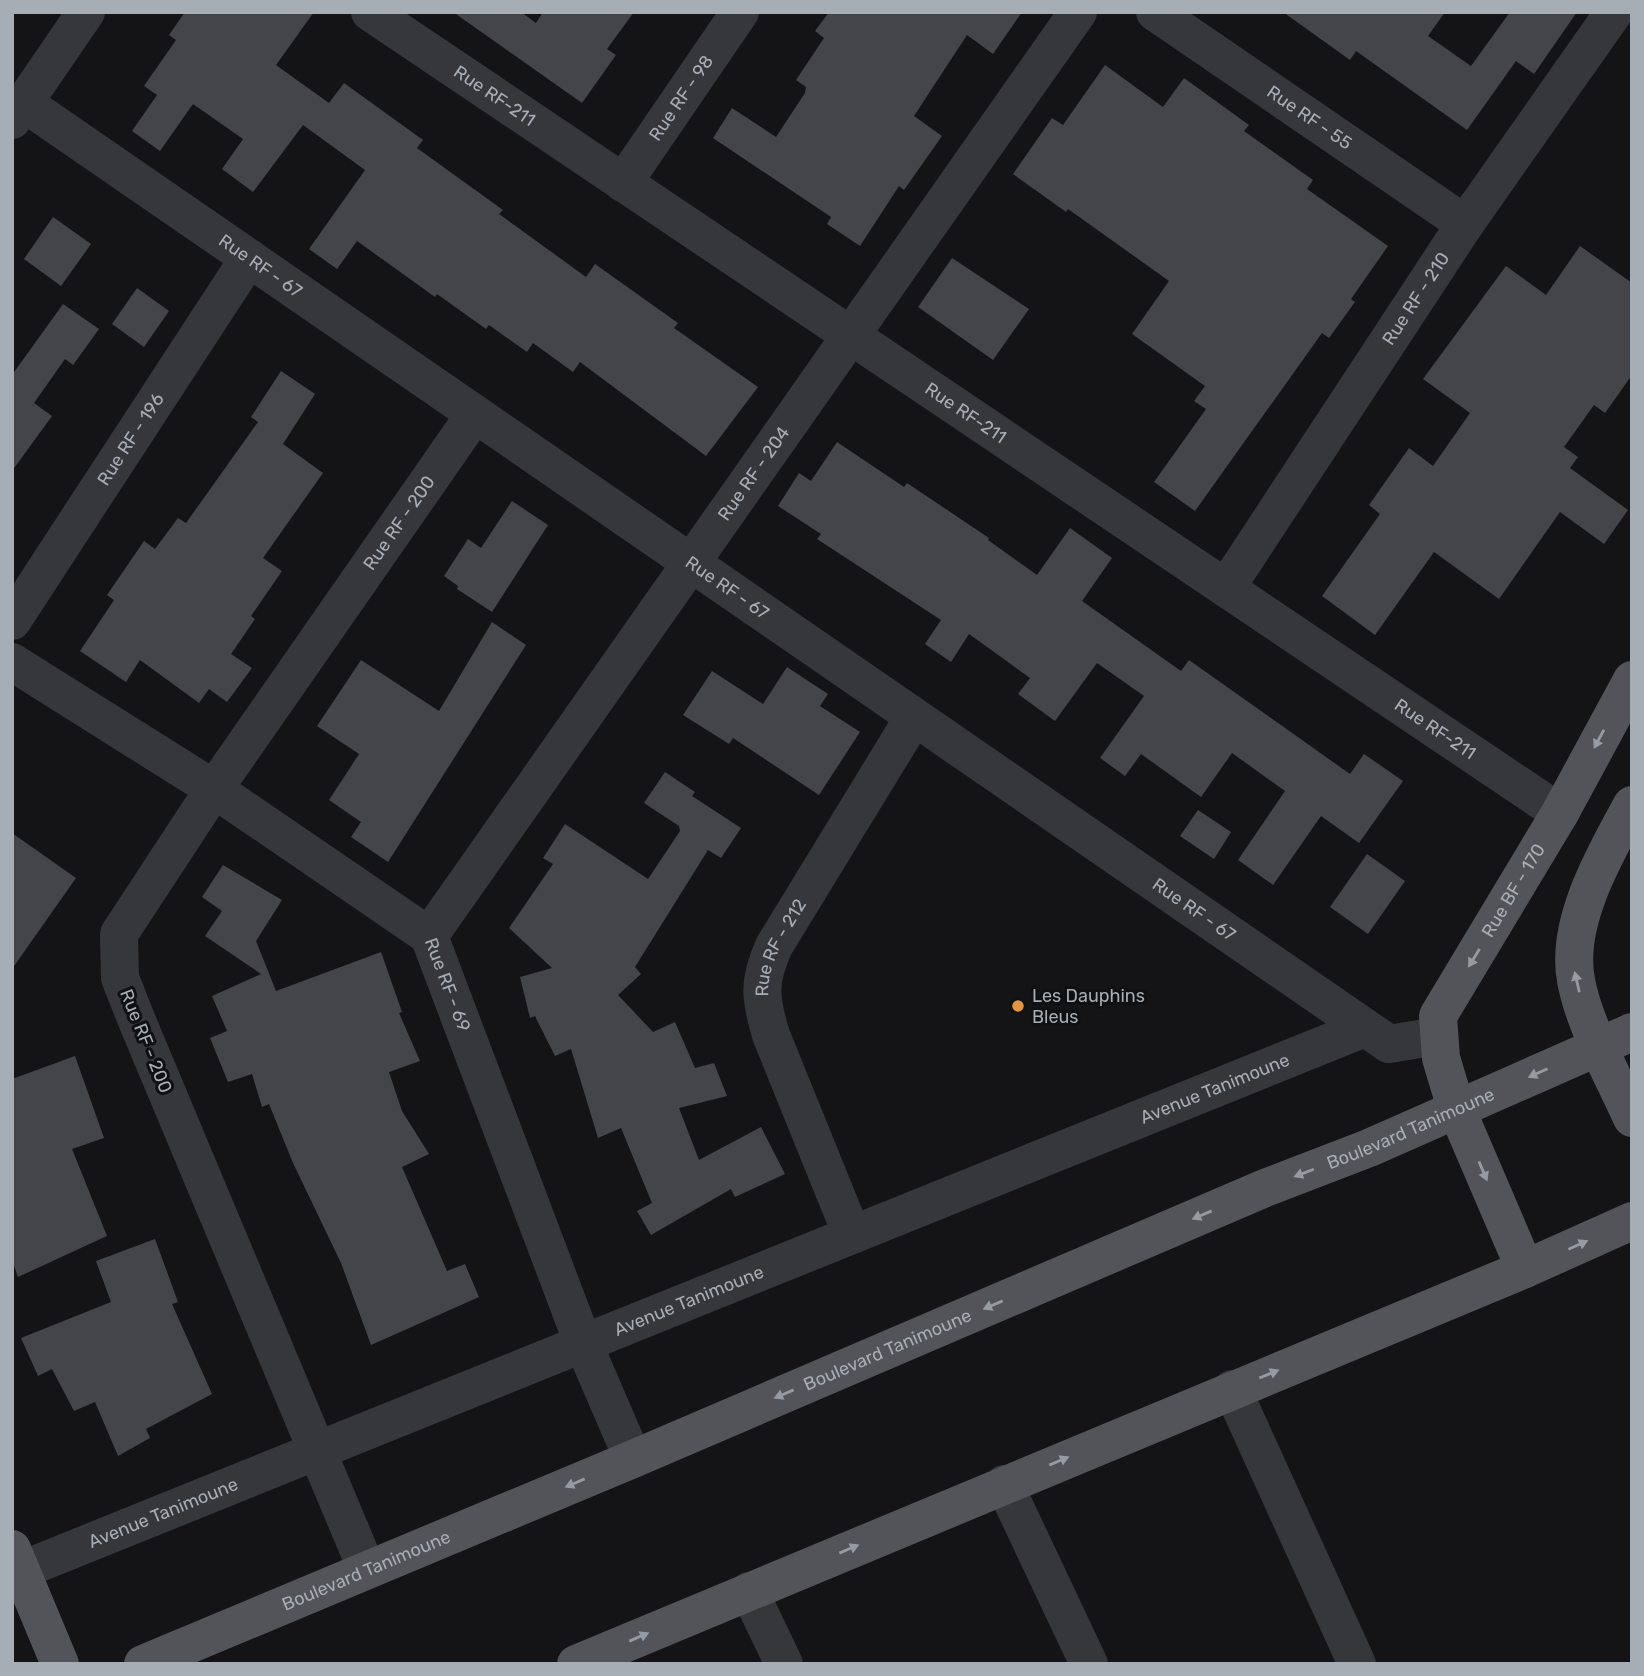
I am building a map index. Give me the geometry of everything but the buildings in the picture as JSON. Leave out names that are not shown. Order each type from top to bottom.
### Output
[{"type":"main road","name":"Rue BF - 170","points":[[1437,1036],[1438,1016],[1560,813],[1632,680]]},
{"type":"main road","points":[[1632,805],[1577,923],[1576,983],[1616,1039],[1632,1118]]},
{"type":"main road","points":[[1437,1036],[1457,1108],[1525,1269]]},
{"type":"main road","name":"Boulevard Tanimoune","points":[[143,1664],[633,1459],[1265,1188],[1369,1148],[1616,1039]]},
{"type":"main road","points":[[576,1664],[1525,1269],[1632,1221]]},
{"type":"main road","points":[[15,1564],[60,1664]]},
{"type":"street","points":[[18,112],[86,12]]},
{"type":"street","name":"Rue RF-211","points":[[369,12],[411,23],[623,183],[1560,813]]},
{"type":"street","name":"Rue RF - 98","points":[[623,183],[740,12]]},
{"type":"street","name":"Rue RF - 204","points":[[429,936],[1078,12]]},
{"type":"street","name":"Rue RF - 55","points":[[1155,12],[1465,225]]},
{"type":"street","name":"Rue RF - 210","points":[[1226,588],[1465,225],[1614,12]]},
{"type":"street","name":"Rue RF - 67","points":[[18,112],[249,258],[1388,1044],[1437,1036]]},
{"type":"street","name":"Rue RF - 196","points":[[12,621],[249,258]]},
{"type":"street","name":"Rue RF - 200","points":[[367,1570],[120,978],[120,933],[214,789],[475,414]]},
{"type":"street","name":"Rue RF - 69","points":[[12,662],[214,789],[429,936],[583,1343],[633,1459]]},
{"type":"street","name":"Rue RF - 212","points":[[852,1235],[771,1035],[762,1002],[762,973],[774,946],[914,717]]},
{"type":"street","name":"Avenue Tanimoune","points":[[15,1564],[318,1451],[1365,1028]]},
{"type":"street","points":[[1233,1389],[1357,1664]]},
{"type":"street","points":[[1004,1484],[1090,1664]]},
{"type":"street","points":[[749,1591],[785,1664]]},
{"type":"place","name":"Les Dauphins Bleus","points":[[1018,1006]]}]
